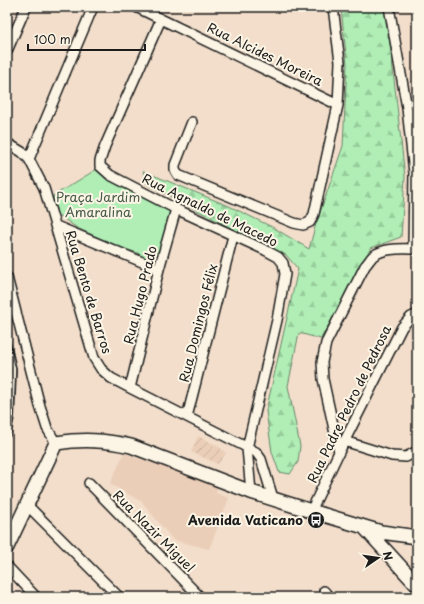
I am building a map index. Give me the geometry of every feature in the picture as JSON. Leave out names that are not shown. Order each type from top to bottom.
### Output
[{"type":"street","points":[[7,51],[26,7]]},
{"type":"street","points":[[29,159],[93,7]]},
{"type":"street","name":"Rua Alcides Moreira","points":[[136,7],[338,105]]},
{"type":"street","points":[[192,122],[175,165],[175,170],[178,175],[294,223],[302,225],[310,222],[314,214],[338,105],[340,62],[333,7]]},
{"type":"street","points":[[339,452],[323,379],[322,362],[326,343],[372,257],[381,252],[395,249],[415,249],[415,171],[407,108],[389,7]]},
{"type":"street","name":"Rua Agnaldo de Macedo","points":[[161,19],[105,146],[100,166],[110,175],[176,209],[278,257],[283,263],[285,274],[277,320],[247,448]]},
{"type":"street","name":"Rua Bento de Barros","points":[[7,143],[22,152],[29,159],[46,192],[94,358],[101,369],[111,378],[256,452],[261,459],[273,498]]},
{"type":"street","name":"Rua Hugo Prado","points":[[130,388],[159,269],[176,209]]},
{"type":"street","points":[[56,226],[159,269]]},
{"type":"street","name":"Rua Domingos Félix","points":[[187,417],[233,236]]},
{"type":"street","points":[[7,277],[40,406],[47,428],[56,443]]},
{"type":"street","name":"Rua Padre Pedro de Pedrosa","points":[[311,511],[344,441],[402,327],[411,317],[417,314]]},
{"type":"street","points":[[56,443],[88,440],[110,441],[131,446],[251,492],[365,528],[381,532],[417,537]]},
{"type":"street","points":[[344,441],[392,456],[406,457],[417,451]]},
{"type":"street","points":[[7,547],[56,443]]},
{"type":"street","points":[[247,448],[251,492]]},
{"type":"street","name":"Rua Nazir Miguel","points":[[89,483],[200,597]]},
{"type":"street","points":[[26,504],[119,597]]},
{"type":"street","points":[[365,528],[417,585]]},
{"type":"street","points":[[7,566],[36,597]]},
{"type":"lane","points":[[7,343],[13,369],[11,417],[7,434]]},
{"type":"lane","points":[[7,373],[13,369]]},
{"type":"shaded area","points":[[198,436],[218,446],[226,453],[218,464],[191,452]]},
{"type":"shaded area","points":[[124,453],[218,487],[216,493],[229,498],[209,549],[173,540],[142,502],[110,484]]},
{"type":"green space","points":[[341,7],[386,7],[405,177],[401,237],[371,248],[321,339],[299,333],[288,386],[300,446],[298,462],[290,474],[279,472],[272,452],[266,411],[298,269],[286,255],[250,238],[147,184],[143,171],[229,206],[274,228],[309,249],[343,146],[347,64]]},
{"type":"green space","name":"Praça Jardim Amaralina","points":[[97,169],[173,210],[162,244],[151,262],[146,261],[138,253],[125,249],[77,228],[57,214],[53,196]]},
{"type":"place","name":"Avenida Vaticano","points":[[316,520]]}]
